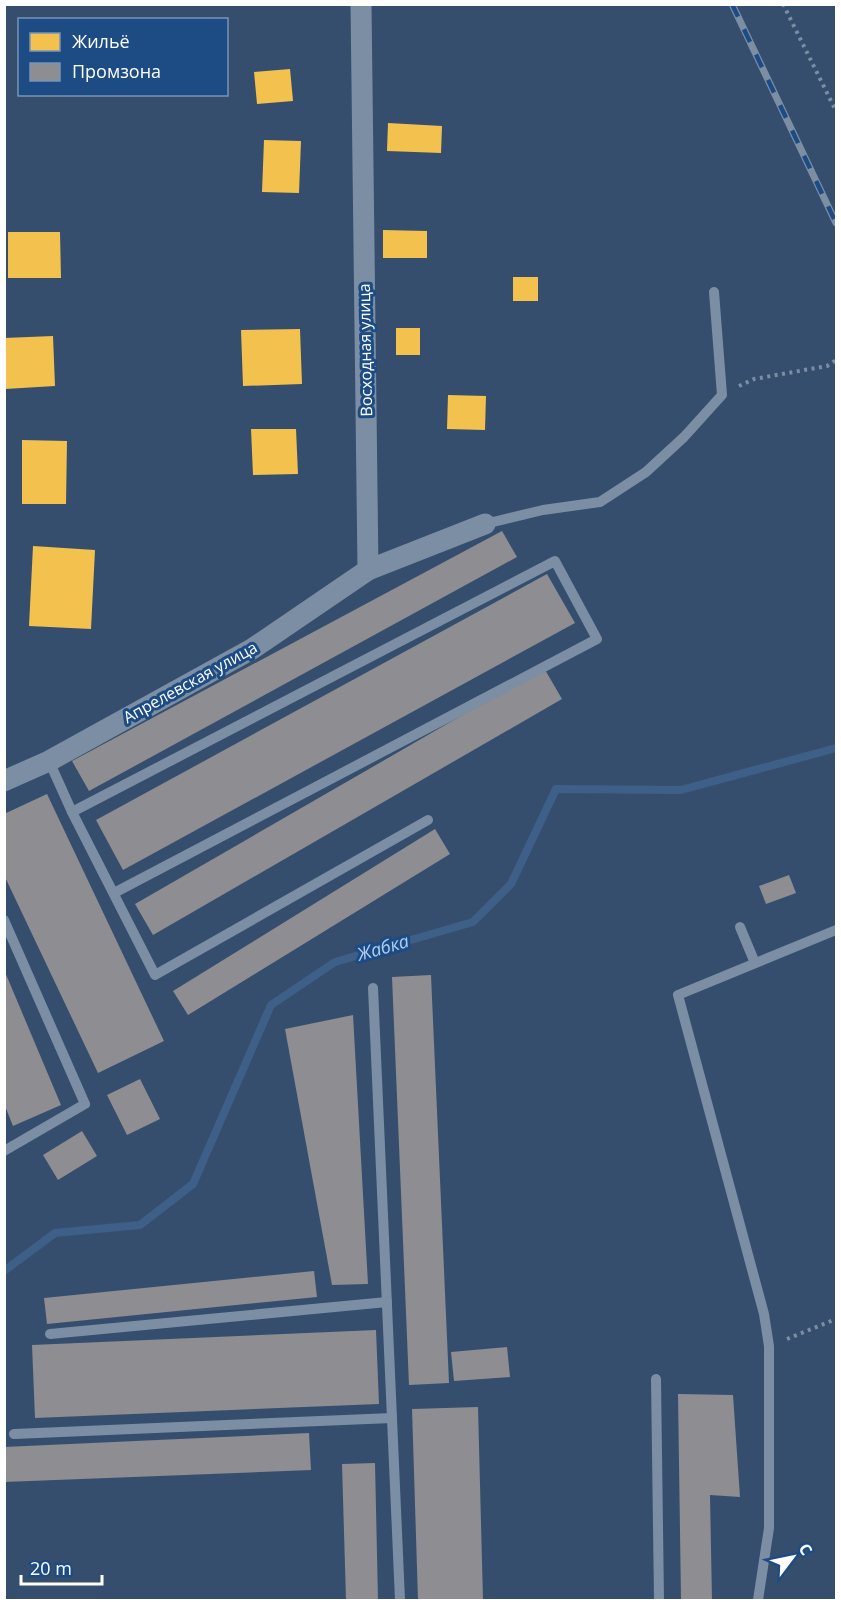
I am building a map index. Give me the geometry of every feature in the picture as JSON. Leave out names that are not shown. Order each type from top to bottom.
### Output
[{"type":"street","name":"Восходная улица","points":[[361,4],[368,570]]},
{"type":"street","points":[[368,570],[485,524]]},
{"type":"street","name":"Апрелевская улица","points":[[4,781],[49,761],[252,649],[368,570]]},
{"type":"lane","points":[[485,524],[543,510],[600,501],[646,472],[684,437],[723,395],[714,292]]},
{"type":"lane","points":[[72,812],[555,561],[597,639],[114,893]]},
{"type":"lane","points":[[49,761],[72,812],[155,975],[428,820]]},
{"type":"lane","points":[[4,920],[85,1104],[4,1151]]},
{"type":"lane","points":[[740,927],[755,963]]},
{"type":"lane","points":[[758,1600],[769,1528],[770,1346],[764,1314],[678,995],[837,930]]},
{"type":"lane","points":[[373,988],[400,1600]]},
{"type":"lane","points":[[50,1334],[387,1302]]},
{"type":"lane","points":[[656,1378],[659,1600]]},
{"type":"lane","points":[[14,1434],[392,1418]]},
{"type":"path","points":[[783,4],[837,111]]},
{"type":"path","points":[[723,395],[754,379],[826,366],[837,360]]},
{"type":"path","points":[[770,1346],[837,1319]]},
{"type":"building: Жильё","points":[[290,69],[293,101],[257,104],[254,72]]},
{"type":"building: Жильё","points":[[388,123],[442,126],[441,153],[387,151]]},
{"type":"building: Жильё","points":[[264,140],[301,141],[299,193],[262,192]]},
{"type":"building: Жильё","points":[[383,230],[427,231],[427,258],[383,258]]},
{"type":"building: Жильё","points":[[8,232],[60,232],[61,278],[8,278]]},
{"type":"building: Жильё","points":[[513,277],[538,277],[538,301],[513,301]]},
{"type":"building: Жильё","points":[[396,328],[420,328],[420,355],[396,355]]},
{"type":"building: Жильё","points":[[300,329],[302,384],[243,386],[241,330]]},
{"type":"building: Жильё","points":[[53,336],[55,386],[5,389],[4,338]]},
{"type":"building: Жильё","points":[[448,395],[486,396],[485,430],[447,429]]},
{"type":"building: Жильё","points":[[251,429],[296,429],[298,474],[253,475]]},
{"type":"building: Жильё","points":[[22,440],[67,441],[66,504],[22,504]]},
{"type":"building: Жильё","points":[[33,546],[95,550],[91,629],[29,626]]},
{"type":"building: Промзона","points":[[502,531],[517,557],[89,791],[72,761]]},
{"type":"building: Промзона","points":[[547,574],[575,623],[123,870],[96,820]]},
{"type":"building: Промзона","points":[[544,668],[562,699],[153,935],[135,904]]},
{"type":"building: Промзона","points":[[47,794],[164,1041],[98,1073],[4,875],[4,814]]},
{"type":"building: Промзона","points":[[435,829],[450,854],[188,1015],[173,991]]},
{"type":"building: Промзона","points":[[789,875],[796,893],[766,904],[759,886]]},
{"type":"building: Промзона","points":[[5,972],[61,1105],[13,1126],[5,1106]]},
{"type":"building: Промзона","points":[[431,975],[449,1383],[409,1385],[392,977]]},
{"type":"building: Промзона","points":[[353,1015],[368,1284],[332,1285],[285,1029]]},
{"type":"building: Промзона","points":[[140,1079],[160,1119],[127,1135],[107,1095]]},
{"type":"building: Промзона","points":[[82,1131],[97,1156],[58,1180],[43,1155]]},
{"type":"building: Промзона","points":[[314,1271],[317,1297],[47,1324],[44,1298]]},
{"type":"building: Промзона","points":[[376,1330],[379,1404],[35,1418],[32,1345]]},
{"type":"building: Промзона","points":[[507,1347],[510,1377],[454,1381],[451,1352]]},
{"type":"building: Промзона","points":[[678,1394],[733,1395],[740,1497],[710,1495],[712,1600],[681,1600]]},
{"type":"building: Промзона","points":[[478,1407],[483,1600],[418,1600],[412,1409]]},
{"type":"building: Промзона","points":[[309,1433],[311,1470],[4,1482],[4,1447]]},
{"type":"building: Промзона","points":[[375,1463],[378,1600],[346,1600],[342,1464]]},
{"type":"waterway","name":"Жабка","points":[[4,1271],[55,1233],[140,1225],[193,1184],[271,1005],[335,962],[473,922],[511,884],[556,789],[681,790],[836,748]]},
{"type":"railway","points":[[732,4],[836,223]]}]
